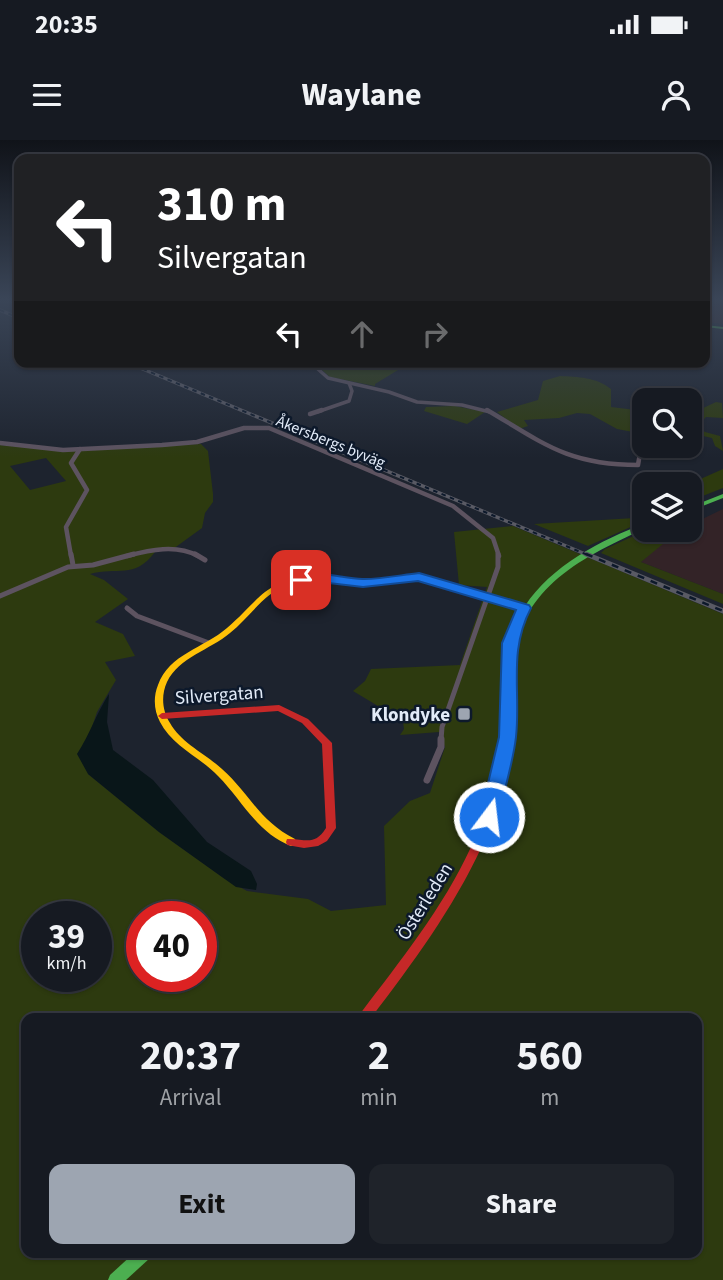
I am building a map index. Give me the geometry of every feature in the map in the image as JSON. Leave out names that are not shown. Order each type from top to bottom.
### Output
[{"type":"street","points":[[316,368],[322,375],[389,392],[423,404],[462,405],[487,410],[545,446],[604,465],[639,465],[640,458]]},
{"type":"street","points":[[310,414],[349,401],[352,391],[349,383]]},
{"type":"street","name":"Åkersbergs byväg","points":[[0,443],[20,447],[80,449],[190,443],[251,428],[269,428],[445,502],[488,533],[496,544],[499,556],[495,577],[486,596],[442,727],[440,747],[427,780]]},
{"type":"street","points":[[73,565],[66,527],[88,490],[71,463],[80,449]]},
{"type":"street","points":[[702,504],[723,496]]},
{"type":"street","name":"Österleden","points":[[368,1013],[446,903],[489,817],[507,737],[510,643],[524,608],[543,586],[584,555],[632,532]]},
{"type":"street","points":[[0,596],[73,565],[93,565],[144,551],[189,550],[205,560]]},
{"type":"street","name":"Silvergatan","points":[[162,716],[279,708],[290,712],[321,734],[328,745],[327,781],[332,824],[328,835],[314,844],[302,844],[280,836],[264,826],[248,811],[220,772],[177,739],[162,716],[158,695],[162,681],[181,659],[237,624],[266,592],[282,584],[301,580],[320,578],[363,583],[419,577],[524,608]]},
{"type":"street","points":[[127,608],[137,616],[209,643]]},
{"type":"street","points":[[115,1280],[139,1258]]},
{"type":"shaded area","points":[[723,509],[723,594],[641,562],[663,542],[702,542],[702,519]]},
{"type":"shaded area","points":[[109,694],[107,722],[113,750],[153,780],[207,842],[251,871],[257,884],[256,890],[236,887],[159,832],[88,774],[77,754]]},
{"type":"green space","points":[[320,368],[401,368],[375,386],[330,377]]},
{"type":"green space","points":[[560,376],[587,378],[599,382],[611,389],[611,407],[632,410],[632,432],[617,429],[590,414],[577,413],[559,418],[524,420],[528,426],[519,429],[497,412],[538,400],[543,381]]},
{"type":"green space","points":[[716,402],[722,403],[723,418],[706,417],[702,422],[702,409]]},
{"type":"green space","points":[[455,406],[485,412],[467,424],[424,411],[426,407]]},
{"type":"green space","points":[[702,429],[720,436],[723,451],[715,446],[712,438],[702,436]]},
{"type":"green space","points":[[201,444],[208,451],[213,502],[205,513],[202,528],[173,549],[134,551],[155,552],[140,566],[90,574],[104,580],[128,599],[95,622],[123,634],[135,656],[105,662],[116,680],[97,712],[89,736],[88,774],[159,832],[225,879],[247,891],[308,899],[331,911],[386,905],[384,826],[410,801],[430,793],[445,747],[439,732],[400,735],[404,729],[403,721],[353,691],[365,681],[371,669],[460,665],[487,587],[459,585],[454,532],[513,526],[723,614],[723,1280],[0,1280],[0,445],[62,450]],"holes":[[[46,458],[66,481],[30,490],[10,466]]]},
{"type":"green space","points":[[723,469],[723,488],[702,496],[702,478]]},
{"type":"green space","points":[[632,518],[632,526],[588,546],[534,524]]},
{"type":"green space","points":[[632,537],[632,542],[665,542],[641,562],[723,594],[723,604],[601,553]]},
{"type":"railway","points":[[140,368],[590,556]]},
{"type":"railway","points":[[586,554],[723,611]]},
{"type":"traffic: fast","points":[[702,504],[723,496]]},
{"type":"traffic: fast","points":[[500,780],[506,741],[507,673],[511,644],[520,619],[534,598],[551,580],[594,550],[632,532]]},
{"type":"traffic: fast","points":[[316,579],[363,583],[424,578],[525,608]]},
{"type":"traffic: fast","points":[[115,1280],[139,1258]]},
{"type":"traffic: slow","points":[[291,842],[260,820],[220,772],[171,732],[160,711],[159,698],[163,682],[175,666],[228,631],[266,594],[286,583],[316,579]]},
{"type":"traffic: jam","points":[[162,716],[279,708],[305,721],[327,743],[331,828],[328,834],[315,844],[291,842]]},
{"type":"traffic: jam","points":[[368,1013],[426,934],[462,876],[490,814],[500,780]]},
{"type":"place","name":"Klondyke","points":[[464,714]]},
{"type":"route","points":[[301,580],[320,578],[363,583],[419,577],[524,608],[515,625],[508,653],[507,737],[503,766],[489,817]]}]
